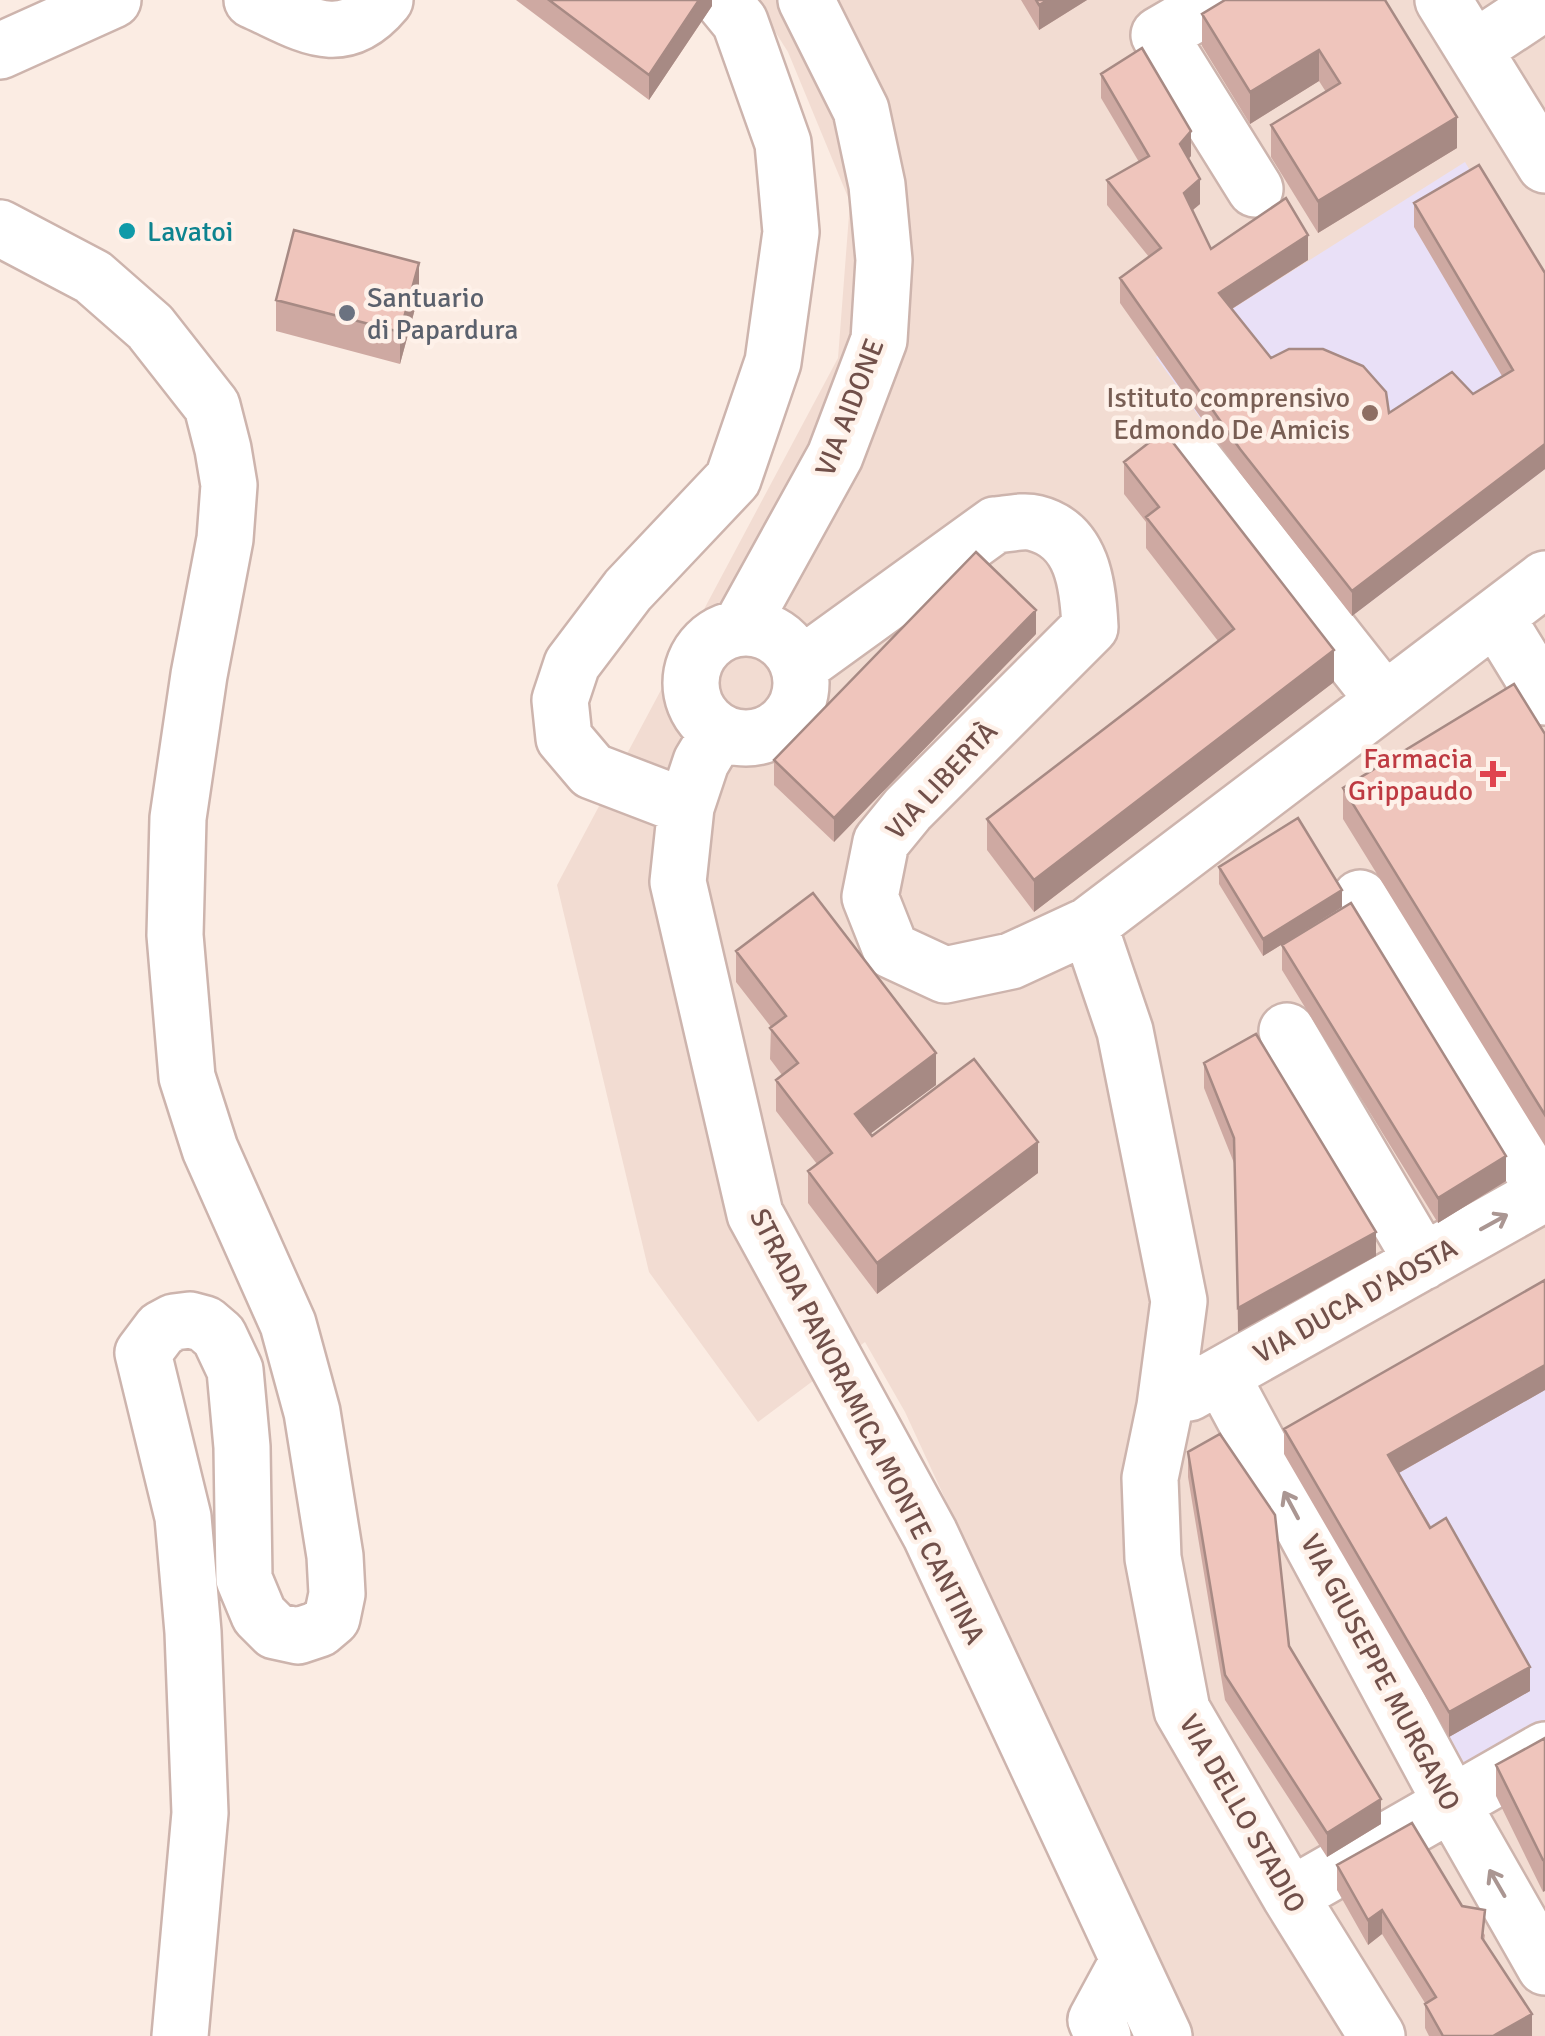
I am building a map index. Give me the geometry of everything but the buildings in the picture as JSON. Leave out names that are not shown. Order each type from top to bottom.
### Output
[{"type":"street","points":[[0,51],[113,0]]},
{"type":"street","points":[[252,0],[323,32],[351,27],[385,0]]},
{"type":"street","points":[[686,808],[592,771],[564,738],[560,700],[572,664],[628,590],[733,479],[773,362],[791,232],[784,144],[740,22],[722,0]]},
{"type":"street","name":"VIA AIDONE","points":[[740,628],[836,456],[879,340],[884,260],[877,185],[861,110],[806,0]]},
{"type":"street","points":[[1219,0],[1159,35],[1255,189]]},
{"type":"street","points":[[1444,0],[1545,166]]},
{"type":"street","points":[[1474,50],[1545,2]]},
{"type":"street","points":[[0,228],[93,277],[150,328],[212,406],[229,485],[224,540],[198,676],[178,818],[174,935],[186,1059],[210,1149],[288,1324],[312,1412],[335,1556],[337,1594],[332,1618],[318,1629],[298,1636],[275,1632],[259,1615],[244,1580],[242,1447],[235,1370],[219,1336],[205,1324],[190,1320],[161,1328],[143,1354],[182,1517],[193,1632],[200,1813],[180,2036]]},
{"type":"street","points":[[1193,458],[1384,700]]},
{"type":"street","name":"VIA LIBERTÀ","points":[[800,666],[995,525],[1033,522],[1068,539],[1088,583],[1090,627],[908,809],[880,842],[870,897],[891,950],[945,975],[1011,961],[1090,925],[1545,579]]},
{"type":"street","points":[[1496,617],[1545,697]]},
{"type":"street","points":[[740,628],[770,633],[783,641],[800,666],[800,700],[782,727],[768,735],[751,738],[719,732],[696,706],[691,690],[698,656],[709,642],[740,628]]},
{"type":"street","name":"STRADA PANORAMICA MONTE CANTINA","points":[[719,732],[701,762],[686,808],[678,882],[755,1214],[930,1534],[1164,2036]]},
{"type":"street","points":[[1360,898],[1545,1192]]},
{"type":"street","name":"VIA DELLO STADIO","points":[[1090,925],[1125,1031],[1179,1301],[1165,1406],[1150,1478],[1152,1558],[1182,1710],[1290,1896],[1378,2036]]},
{"type":"street","points":[[1287,1031],[1423,1262]]},
{"type":"street","name":"VIA DUCA D'AOSTA","points":[[1165,1406],[1545,1192]]},
{"type":"street","name":"VIA GIUSEPPE MURGANO","points":[[1221,1375],[1545,1968]]},
{"type":"street","points":[[1290,1896],[1545,1750]]},
{"type":"street","points":[[1103,2036],[1096,2020],[1128,1962]]},
{"type":"shaded area","points":[[755,0],[1545,0],[1545,2036],[1192,2036],[1084,1814],[905,1412],[865,1342],[758,1422],[649,1272],[557,885],[838,358],[850,202],[788,52]]},
{"type":"shaded area","name":"Istituto comprensivo Edmondo De Amicis","points":[[1465,162],[1545,298],[1545,469],[1352,616],[1240,473],[1156,357]]},
{"type":"shaded area","points":[[1545,1305],[1545,1723],[1467,1768],[1284,1454]]},
{"type":"place","name":"Lavatoi","points":[[127,231]]},
{"type":"place","name":"Santuario di Papardura","points":[[347,313]]},
{"type":"place","name":"Istituto comprensivo Edmondo De Amicis","points":[[1370,413]]},
{"type":"place","name":"Farmacia Grippaudo","points":[[1493,774]]}]
